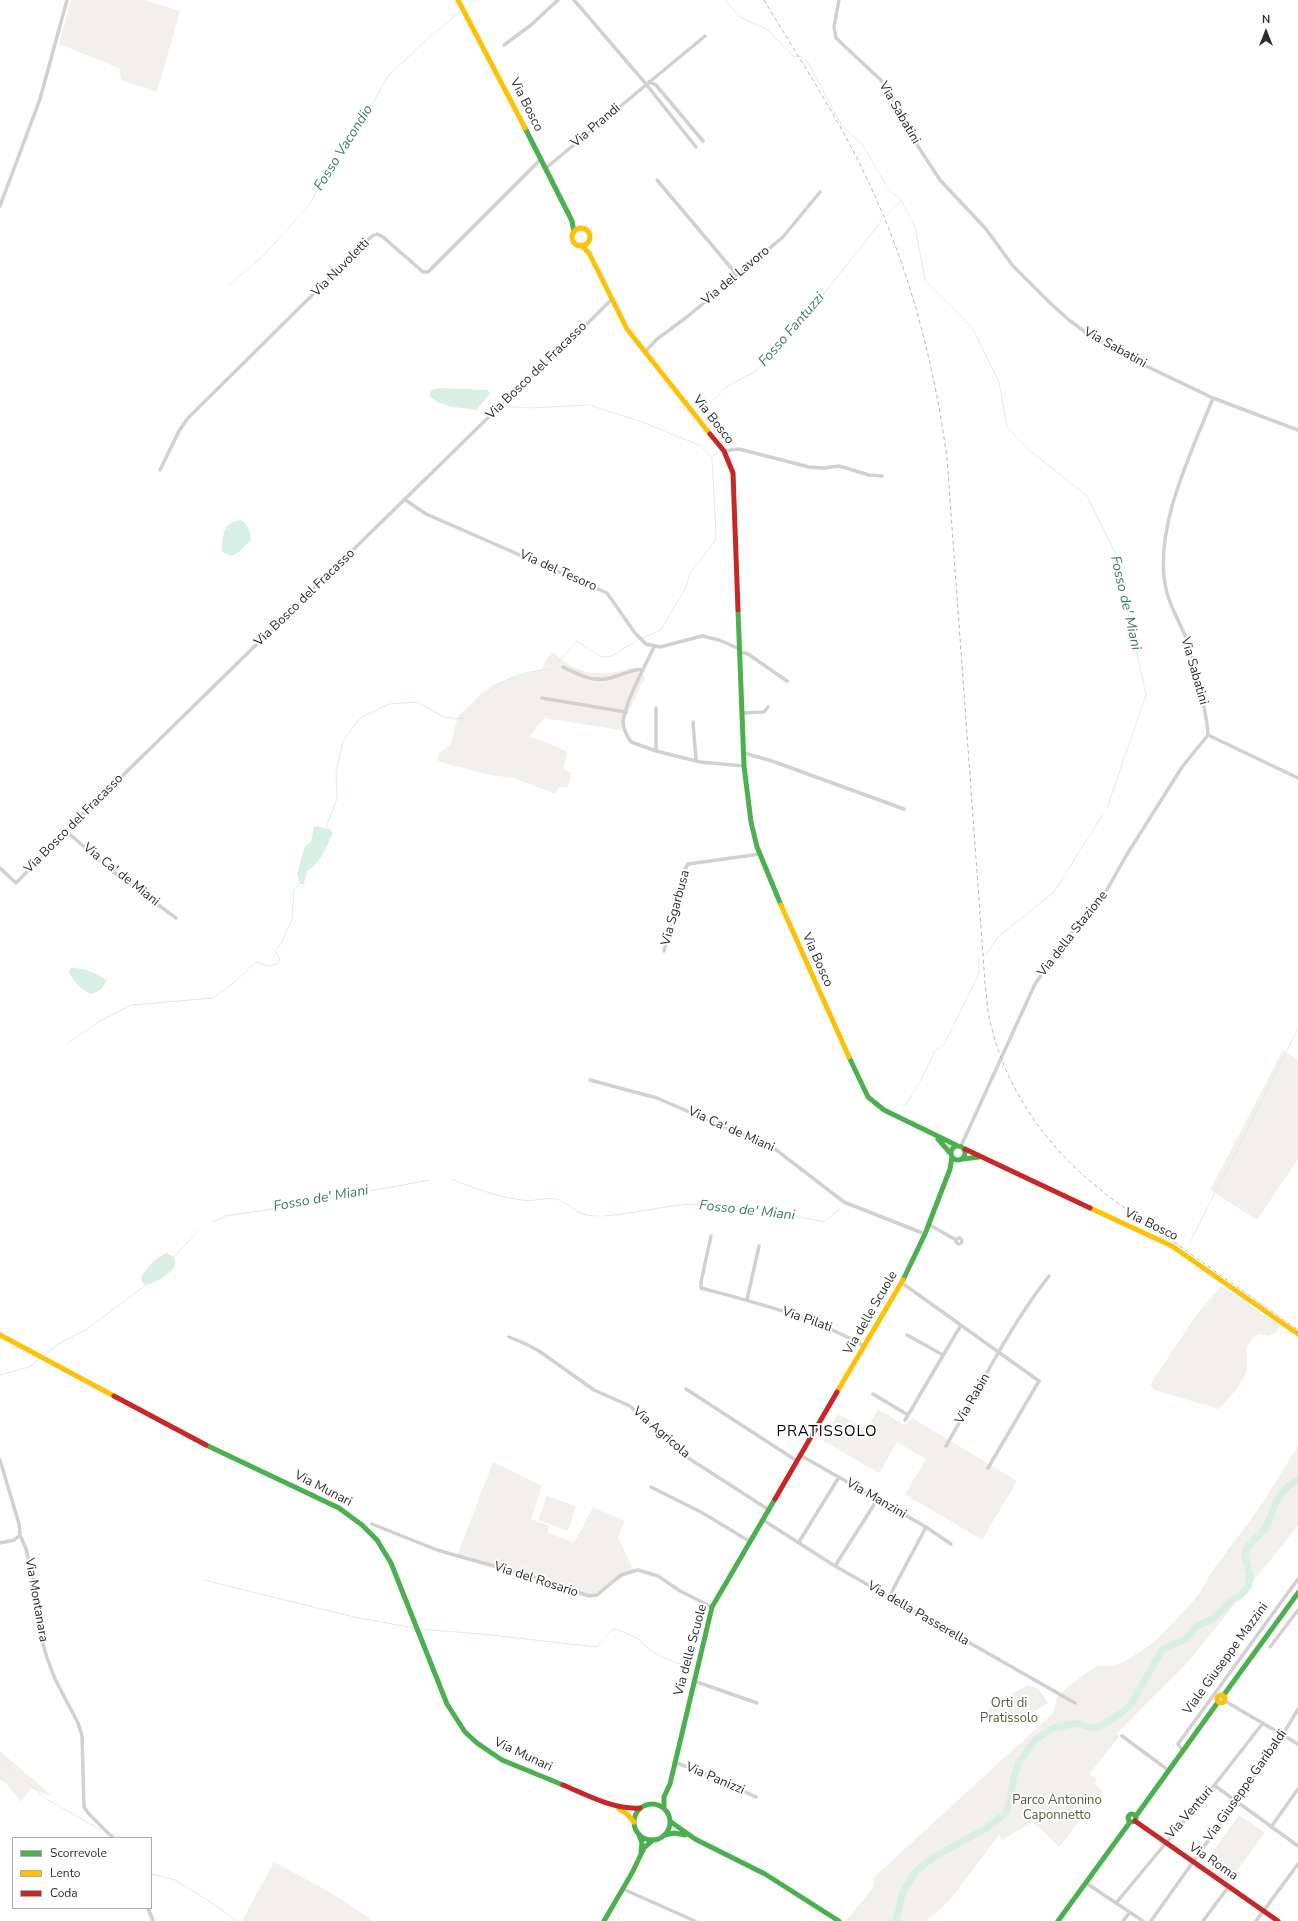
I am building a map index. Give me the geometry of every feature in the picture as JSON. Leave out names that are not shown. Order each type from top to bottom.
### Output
[{"type":"main road","name":"Via Bosco","points":[[458,0],[572,221],[574,232],[572,237],[574,241],[589,253]]},
{"type":"main road","name":"Via Bosco","points":[[572,221],[580,228],[585,228],[589,233],[589,253],[627,329],[723,450],[733,473],[741,651],[744,766],[749,810],[760,854],[783,910],[863,1089],[874,1104],[935,1136],[1172,1246],[1298,1334]]},
{"type":"main road","points":[[574,232],[580,228]]},
{"type":"main road","points":[[581,246],[588,242]]},
{"type":"main road","name":"Via Bosco","points":[[935,1136],[955,1160],[982,1157]]},
{"type":"main road","points":[[951,1155],[952,1148],[961,1147],[965,1154],[962,1159]]},
{"type":"main road","name":"Via delle Scuole","points":[[664,1808],[664,1797],[712,1607],[749,1541],[769,1510],[796,1461],[902,1283],[925,1234],[950,1169],[951,1155]]},
{"type":"main road","name":"Via delle Scuole","points":[[950,1169],[962,1159]]},
{"type":"main road","name":"Via Munari","points":[[0,1335],[197,1441],[332,1504],[354,1518],[372,1535],[386,1554],[448,1708],[461,1727],[477,1744],[488,1753],[508,1763],[616,1806],[629,1809],[640,1808]]},
{"type":"main road","name":"Viale Giuseppe Mazzini","points":[[1058,1921],[1134,1820],[1168,1770],[1218,1702],[1218,1697],[1224,1699],[1298,1593]]},
{"type":"main road","name":"Via delle Scuole","points":[[653,1804],[659,1800],[666,1791]]},
{"type":"main road","points":[[641,1855],[642,1843],[634,1822],[635,1815],[640,1808],[645,1805],[653,1804],[664,1808],[669,1815],[671,1822],[690,1836],[745,1862],[839,1921]]},
{"type":"main road","name":"Via Munari","points":[[616,1806],[627,1814],[634,1822]]},
{"type":"main road","name":"Via Roma","points":[[1134,1820],[1164,1843],[1229,1886],[1278,1921]]},
{"type":"main road","points":[[665,1835],[671,1822]]},
{"type":"main road","points":[[639,1835],[653,1840],[674,1833],[690,1836]]},
{"type":"main road","points":[[604,1921],[647,1844],[653,1840]]},
{"type":"street","points":[[0,206],[37,106],[66,0]]},
{"type":"street","points":[[504,45],[531,25],[558,0]]},
{"type":"street","points":[[574,0],[647,83],[696,147]]},
{"type":"street","name":"Via Sabatini","points":[[839,0],[834,27],[836,38],[886,85],[906,128],[937,175],[986,229],[1018,271],[1069,320],[1092,337],[1144,365],[1213,398],[1183,472],[1166,530],[1163,564],[1167,593],[1186,639],[1198,683],[1207,720],[1208,735]]},
{"type":"street","name":"Via Prandi","points":[[546,168],[705,36]]},
{"type":"street","points":[[647,83],[656,85],[703,141]]},
{"type":"street","name":"Via Nuvoletti","points":[[160,470],[179,430],[188,418],[372,236],[377,234],[383,237],[423,272],[428,272],[541,159]]},
{"type":"street","points":[[657,180],[737,275]]},
{"type":"street","name":"Via del Lavoro","points":[[645,352],[656,340],[688,316],[783,237],[820,192]]},
{"type":"street","name":"Via Bosco del Fracasso","points":[[0,868],[16,883],[66,831],[404,499],[502,404],[561,350],[612,299]]},
{"type":"street","points":[[1213,398],[1298,430]]},
{"type":"street","points":[[723,450],[738,449],[809,467],[824,468],[839,466],[869,475],[882,476]]},
{"type":"street","name":"Via del Tesoro","points":[[404,499],[426,514],[607,593],[635,633],[646,644],[654,647]]},
{"type":"street","points":[[744,766],[696,760],[656,751],[630,742],[623,724],[626,712],[654,647],[660,647],[702,636],[719,640],[748,654],[787,681]]},
{"type":"street","points":[[562,667],[589,678],[597,679],[613,677],[638,669],[643,670]]},
{"type":"street","points":[[542,698],[626,712]]},
{"type":"street","points":[[743,713],[764,712],[768,707]]},
{"type":"street","points":[[656,708],[656,751]]},
{"type":"street","points":[[693,722],[696,760]]},
{"type":"street","points":[[1208,735],[1298,778]]},
{"type":"street","name":"Via della Stazione","points":[[961,1147],[1035,984],[1066,939],[1100,902],[1126,856],[1182,767],[1208,735]]},
{"type":"street","points":[[744,753],[772,761],[904,810]]},
{"type":"street","name":"Via Ca' de Miani","points":[[66,831],[112,871],[176,918]]},
{"type":"street","name":"Via Sgarbusa","points":[[664,951],[685,869],[688,864],[760,854]]},
{"type":"street","name":"Via Ca' de Miani","points":[[590,1080],[657,1098],[775,1148],[844,1202],[925,1234]]},
{"type":"street","points":[[928,1224],[956,1240]]},
{"type":"street","name":"Via Pilati","points":[[711,1236],[701,1288],[747,1300],[839,1331],[864,1346]]},
{"type":"street","points":[[747,1300],[759,1246]]},
{"type":"street","name":"Via Rabin","points":[[946,1446],[998,1352],[1049,1276]]},
{"type":"street","points":[[902,1283],[1039,1382],[988,1468]]},
{"type":"street","points":[[905,1420],[961,1325]]},
{"type":"street","points":[[907,1335],[944,1355]]},
{"type":"street","name":"Via Agricola","points":[[509,1337],[539,1351],[594,1390],[630,1406],[679,1452],[769,1510]]},
{"type":"street","points":[[686,1389],[796,1461]]},
{"type":"street","points":[[873,1394],[908,1415]]},
{"type":"street","name":"Via Manzini","points":[[800,1455],[926,1527],[951,1544]]},
{"type":"street","name":"Via Montanara","points":[[0,1460],[19,1524],[20,1535],[26,1549],[34,1578],[42,1640],[47,1658],[55,1679],[78,1723],[82,1736],[84,1807],[112,1837]]},
{"type":"street","points":[[799,1542],[839,1477]]},
{"type":"street","points":[[651,1487],[701,1512],[749,1541]]},
{"type":"street","points":[[835,1566],[877,1500]]},
{"type":"street","name":"Via della Passerella","points":[[763,1520],[835,1566],[1075,1704]]},
{"type":"street","name":"Via del Rosario","points":[[372,1524],[410,1541],[550,1582],[583,1595],[597,1595],[621,1575],[638,1570],[658,1576],[680,1591],[712,1607]]},
{"type":"street","points":[[889,1597],[926,1527]]},
{"type":"street","points":[[0,1543],[14,1540],[20,1535]]},
{"type":"street","name":"Viale Giuseppe Mazzini","points":[[1183,1751],[1178,1744],[1298,1579]]},
{"type":"street","points":[[1270,1647],[1298,1610]]},
{"type":"street","points":[[694,1681],[757,1703]]},
{"type":"street","points":[[1224,1699],[1298,1744]]},
{"type":"street","name":"Via Giuseppe Garibaldi","points":[[1151,1921],[1284,1735],[1298,1709]]},
{"type":"street","name":"Via Venturi","points":[[1116,1902],[1214,1785],[1263,1723]]},
{"type":"street","points":[[1122,1736],[1168,1770]]},
{"type":"street","name":"Via Panizzi","points":[[674,1762],[714,1777],[756,1797]]},
{"type":"street","points":[[1214,1785],[1298,1846]]},
{"type":"street","points":[[1270,1827],[1298,1789]]},
{"type":"street","points":[[1256,1921],[1298,1864]]},
{"type":"street","points":[[1086,1883],[1143,1921]]},
{"type":"street","points":[[1203,1921],[1229,1886]]},
{"type":"street","points":[[623,1889],[692,1920]]},
{"type":"street","points":[[148,1909],[153,1921]]},
{"type":"street","points":[[1123,1921],[1129,1913]]},
{"type":"green space","points":[[71,0],[145,0],[180,11],[157,92],[121,80],[119,68],[59,44]]},
{"type":"green space","points":[[553,652],[571,666],[580,670],[609,673],[631,668],[645,677],[620,730],[544,718],[529,737],[546,742],[568,752],[563,768],[571,773],[568,787],[559,787],[555,794],[514,778],[489,775],[437,761],[439,754],[451,744],[458,716],[479,696],[493,685],[507,679],[542,669],[545,661]]},
{"type":"green space","points":[[1283,1050],[1298,1060],[1298,1159],[1257,1220],[1210,1190]]},
{"type":"green space","points":[[1221,1286],[1279,1325],[1277,1332],[1268,1336],[1259,1334],[1249,1343],[1247,1348],[1247,1369],[1245,1375],[1233,1394],[1218,1409],[1155,1390],[1150,1385],[1197,1314]]},
{"type":"green space","points":[[878,1409],[904,1425],[912,1418],[1017,1481],[982,1540],[905,1494],[926,1459],[898,1443],[899,1439],[879,1473],[822,1440],[838,1414],[867,1429]]},
{"type":"green space","name":"Parco Antonino Caponnetto","points":[[1298,1446],[1298,1526],[1188,1662],[1116,1734],[1119,1737],[1089,1774],[1097,1779],[1094,1784],[1103,1791],[1059,1847],[1033,1822],[1002,1840],[999,1835],[949,1901],[926,1921],[846,1921],[872,1889],[874,1881],[872,1879],[1053,1713],[1057,1697],[1070,1685],[1098,1665],[1112,1666],[1123,1662],[1149,1646],[1159,1637],[1198,1596],[1212,1571],[1258,1510]]},
{"type":"green space","points":[[493,1462],[542,1486],[531,1519],[549,1526],[547,1532],[574,1543],[593,1507],[625,1521],[618,1537],[634,1571],[596,1593],[584,1596],[533,1578],[457,1556]]},
{"type":"green space","points":[[547,1496],[576,1506],[568,1531],[538,1520]]},
{"type":"green space","name":"Orti di Pratissolo","points":[[1027,1685],[1038,1688],[1048,1703],[1010,1726],[985,1714],[989,1708]]},
{"type":"green space","points":[[0,1749],[1,1752],[55,1798],[31,1788],[21,1802],[6,1783],[0,1780]]},
{"type":"green space","points":[[1239,1815],[1265,1833],[1229,1882],[1208,1869],[1209,1857]]},
{"type":"green space","points":[[274,1862],[337,1897],[361,1912],[372,1921],[242,1921]]},
{"type":"shaded area","points":[[438,388],[488,390],[490,394],[476,410],[445,405],[434,400],[430,396],[430,391]]},
{"type":"shaded area","points":[[240,520],[245,523],[248,528],[251,540],[239,552],[232,556],[222,552],[223,536],[230,524],[234,521]]},
{"type":"shaded area","points":[[314,826],[330,829],[333,833],[320,859],[307,871],[304,884],[300,884],[297,874],[305,846],[311,842]]},
{"type":"shaded area","points":[[70,968],[89,971],[99,975],[106,980],[103,987],[99,991],[91,994],[84,990],[76,983],[69,973]]},
{"type":"shaded area","points":[[167,1253],[174,1257],[175,1265],[172,1270],[153,1283],[146,1285],[142,1282],[141,1277],[149,1266],[159,1257]]},
{"type":"waterway","name":"Fosso Vacondio","points":[[468,5],[475,0]]},
{"type":"waterway","name":"Fosso de' Miani","points":[[725,0],[740,17],[768,30],[794,57],[800,56],[808,62],[842,126],[862,144],[889,190],[901,200],[915,226],[925,280],[973,329],[999,382],[1007,427],[1029,450],[1087,496],[1115,553],[1146,695],[1107,808]]},
{"type":"waterway","name":"Fosso Vacondio","points":[[228,286],[264,255],[310,204],[323,178],[362,122],[388,76],[426,40],[461,11]]},
{"type":"waterway","name":"Fosso Fantuzzi","points":[[886,216],[901,200]]},
{"type":"waterway","name":"Fosso Fantuzzi","points":[[723,445],[712,426],[708,413],[711,402],[726,387],[756,371],[792,334],[880,223]]},
{"type":"waterway","name":"Fosso Fantuzzi","points":[[502,406],[529,408],[590,405]]},
{"type":"waterway","name":"Fosso Fantuzzi","points":[[592,406],[642,422],[699,445],[712,457],[720,449]]},
{"type":"waterway","points":[[642,638],[661,630],[686,587],[690,573],[715,541],[716,531],[712,458]]},
{"type":"waterway","points":[[326,827],[337,799],[336,772],[343,741],[360,718],[389,704],[417,702],[444,717],[462,719],[481,699],[501,683],[523,673],[551,670],[577,641],[601,657],[612,656],[639,639]]},
{"type":"waterway","name":"Fosso de' Miani","points":[[985,956],[998,937],[1054,892],[1103,814]]},
{"type":"waterway","points":[[68,1043],[100,1021],[131,1005],[213,998],[237,980],[257,962],[269,966],[277,964],[280,959],[275,950],[281,944],[292,919],[294,889],[300,884]]},
{"type":"waterway","name":"Fosso de' Miani","points":[[905,1106],[921,1080],[935,1051],[944,1045],[979,973],[979,959]]},
{"type":"waterway","points":[[1189,1244],[1298,1029]]},
{"type":"waterway","name":"Fosso de' Miani","points":[[451,1179],[486,1192],[513,1199],[556,1199],[581,1213],[591,1216],[598,1216]]},
{"type":"waterway","name":"Fosso de' Miani","points":[[213,1222],[225,1216],[430,1180]]},
{"type":"waterway","name":"Fosso de' Miani","points":[[603,1216],[680,1205],[706,1204],[751,1208],[824,1222],[840,1209]]},
{"type":"waterway","name":"Fosso de' Miani","points":[[174,1257],[198,1231]]},
{"type":"waterway","name":"Fosso de' Miani","points":[[44,1356],[58,1344],[87,1329],[146,1285]]},
{"type":"waterway","name":"Fosso de' Miani","points":[[0,1375],[29,1367],[40,1359]]},
{"type":"waterway","points":[[896,1921],[903,1891],[916,1871],[934,1857],[985,1829],[1006,1813],[1019,1762],[1035,1740],[1053,1728],[1077,1723],[1088,1727],[1099,1727],[1120,1714],[1131,1704],[1162,1650],[1185,1640],[1197,1626],[1214,1618],[1232,1600],[1241,1595],[1248,1587],[1250,1576],[1245,1556],[1246,1548],[1265,1529],[1278,1498],[1288,1486],[1298,1480]]},
{"type":"waterway","points":[[204,1580],[354,1617],[414,1628]]},
{"type":"waterway","points":[[419,1629],[482,1634],[597,1647],[612,1630],[616,1629],[637,1638],[651,1651],[664,1658],[691,1668],[694,1667]]},
{"type":"waterway","points":[[0,1762],[5,1763],[46,1799],[101,1830]]},
{"type":"waterway","points":[[112,1834],[116,1837]]},
{"type":"waterway","points":[[152,1874],[175,1880],[209,1901],[237,1921]]},
{"type":"railway","points":[[764,0],[833,113],[858,160],[884,216],[908,283],[935,387],[947,458],[985,983],[987,1004],[997,1048],[1016,1091],[1028,1111],[1057,1148],[1090,1181],[1126,1209],[1298,1330]]},
{"type":"traffic: fast","points":[[525,128],[572,221],[574,232]]},
{"type":"traffic: fast","points":[[738,610],[744,766],[751,822],[757,847],[781,905]]},
{"type":"traffic: fast","points":[[849,1057],[868,1097],[884,1110],[956,1145]]},
{"type":"traffic: fast","points":[[938,1139],[951,1154]]},
{"type":"traffic: fast","points":[[955,1146],[961,1146],[965,1150],[965,1153],[965,1156],[961,1160],[955,1160],[951,1156],[951,1150],[955,1146]]},
{"type":"traffic: fast","points":[[903,1280],[925,1234],[950,1169],[952,1157]]},
{"type":"traffic: fast","points":[[963,1159],[979,1157]]},
{"type":"traffic: fast","points":[[206,1445],[339,1508],[362,1525],[377,1540],[391,1563],[447,1704],[465,1732],[477,1743],[502,1760],[563,1785]]},
{"type":"traffic: fast","points":[[664,1808],[664,1797],[670,1784],[712,1607],[775,1499]]},
{"type":"traffic: fast","points":[[1223,1696],[1298,1593]]},
{"type":"traffic: fast","points":[[1136,1816],[1218,1702]]},
{"type":"traffic: fast","points":[[656,1804],[665,1809],[669,1815],[670,1822],[669,1829],[665,1835],[656,1840],[648,1840],[639,1835],[635,1829],[634,1818],[639,1809],[645,1805],[656,1804]]},
{"type":"traffic: fast","points":[[1130,1814],[1134,1814],[1136,1818],[1134,1822],[1130,1822],[1128,1820],[1128,1816],[1130,1814]]},
{"type":"traffic: fast","points":[[671,1822],[695,1839],[765,1874],[839,1921]]},
{"type":"traffic: fast","points":[[1058,1921],[1130,1822]]},
{"type":"traffic: fast","points":[[665,1835],[674,1833],[685,1835]]},
{"type":"traffic: fast","points":[[639,1835],[642,1843],[641,1851]]},
{"type":"traffic: fast","points":[[604,1921],[632,1873],[644,1848],[653,1840]]},
{"type":"traffic: slow","points":[[458,0],[525,128]]},
{"type":"traffic: slow","points":[[581,228],[587,231],[590,237],[587,243],[581,246],[575,243],[572,237],[575,231],[581,228]]},
{"type":"traffic: slow","points":[[581,245],[589,253],[627,329],[710,434]]},
{"type":"traffic: slow","points":[[781,905],[849,1057]]},
{"type":"traffic: slow","points":[[1090,1208],[1172,1246],[1298,1334]]},
{"type":"traffic: slow","points":[[837,1392],[903,1280]]},
{"type":"traffic: slow","points":[[0,1335],[114,1396]]},
{"type":"traffic: slow","points":[[1219,1695],[1223,1695],[1225,1699],[1223,1703],[1219,1703],[1217,1701],[1217,1697],[1219,1695]]},
{"type":"traffic: slow","points":[[619,1809],[627,1814],[634,1822]]},
{"type":"traffic: jam","points":[[710,434],[724,451],[733,473],[738,610]]},
{"type":"traffic: jam","points":[[965,1149],[1090,1208]]},
{"type":"traffic: jam","points":[[775,1499],[837,1392]]},
{"type":"traffic: jam","points":[[114,1396],[206,1445]]},
{"type":"traffic: jam","points":[[563,1785],[620,1807],[640,1808]]},
{"type":"traffic: jam","points":[[1135,1821],[1278,1921]]},
{"type":"district","name":"PRATISSOLO","points":[[827,1432]]}]
